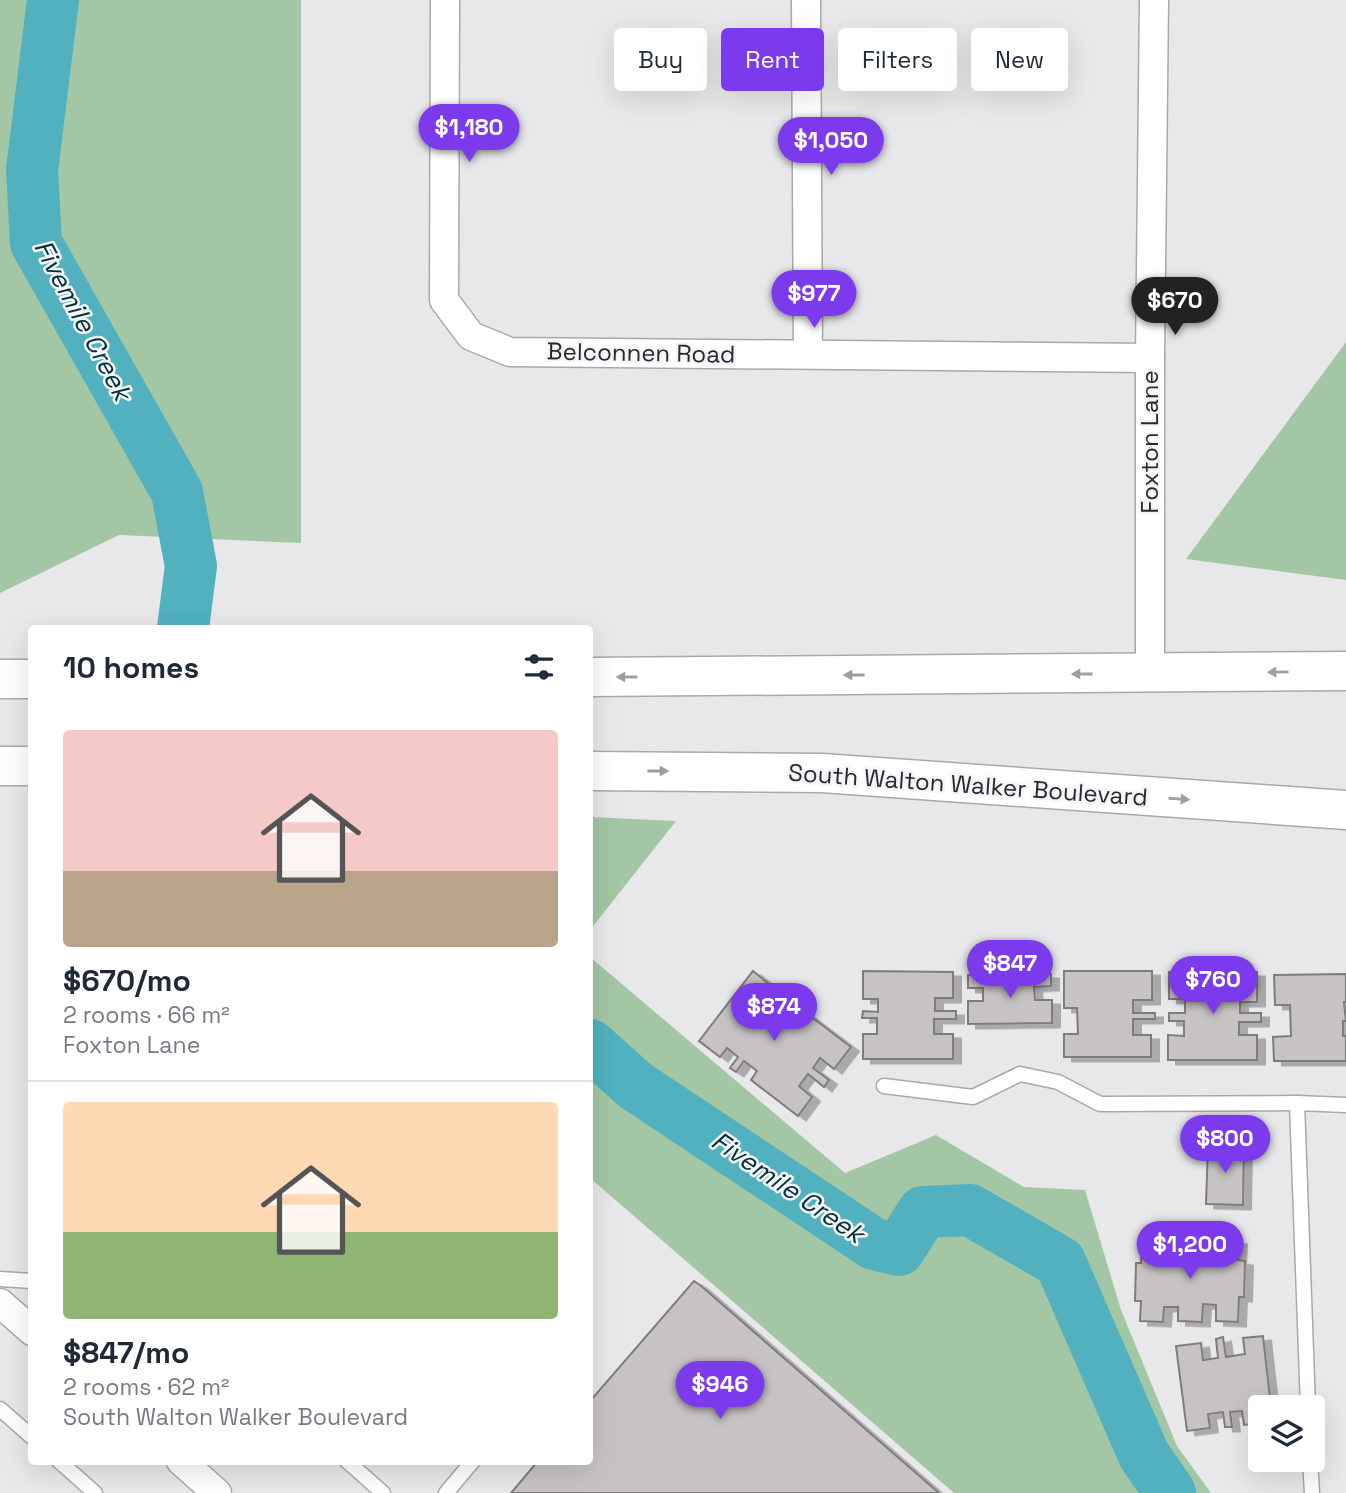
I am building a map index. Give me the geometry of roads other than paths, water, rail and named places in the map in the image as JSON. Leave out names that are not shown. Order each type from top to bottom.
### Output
[{"type":"main road","points":[[593,677],[1346,671]]},
{"type":"main road","points":[[0,680],[28,679]]},
{"type":"main road","points":[[0,766],[28,766]]},
{"type":"main road","name":"South Walton Walker Boulevard","points":[[593,771],[822,773],[1346,810]]},
{"type":"street","name":"Belconnen Road","points":[[445,0],[444,300],[471,336],[510,352],[1150,358]]},
{"type":"street","points":[[806,0],[808,354]]},
{"type":"street","name":"Foxton Lane","points":[[1150,674],[1154,0]]},
{"type":"street","points":[[0,1303],[28,1328]]},
{"type":"street","points":[[186,1465],[218,1493]]},
{"type":"lane","points":[[884,1086],[973,1097],[1020,1074],[1058,1082],[1100,1104],[1346,1105]]},
{"type":"lane","points":[[1297,1103],[1308,1395]]},
{"type":"lane","points":[[0,1279],[28,1281]]},
{"type":"lane","points":[[0,1409],[28,1434]]},
{"type":"lane","points":[[67,1465],[95,1493]]},
{"type":"lane","points":[[352,1465],[383,1493]]},
{"type":"lane","points":[[446,1493],[470,1465]]},
{"type":"lane","points":[[1311,1472],[1312,1493]]},
{"type":"waterway","name":"Fivemile Creek","points":[[53,0],[32,170],[36,243],[177,492],[191,566],[183,625]]},
{"type":"waterway","name":"Fivemile Creek","points":[[593,1048],[636,1086],[874,1244],[899,1250],[923,1212],[970,1210],[1060,1262],[1144,1455],[1170,1493]]}]
